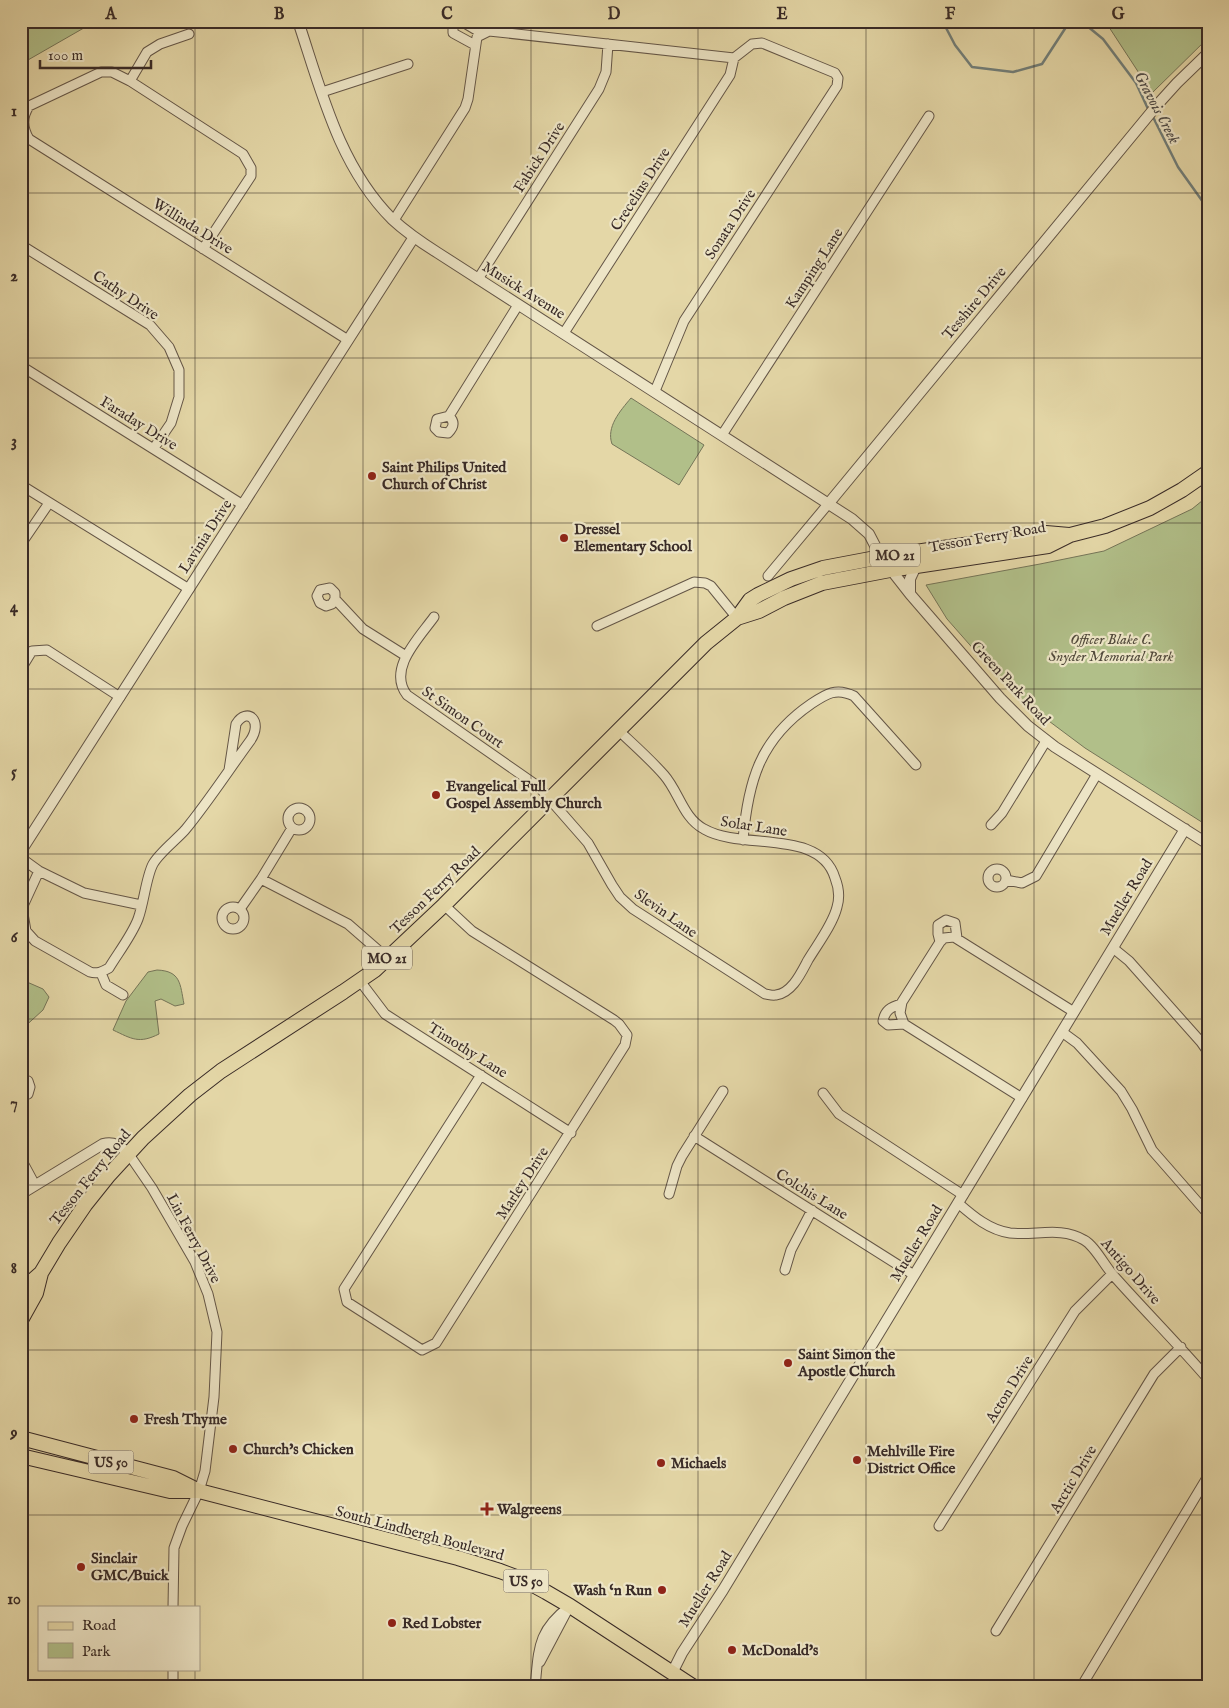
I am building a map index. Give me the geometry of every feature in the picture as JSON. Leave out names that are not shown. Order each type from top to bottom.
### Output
[{"type":"main road","name":"Tesson Ferry Road","points":[[737,618],[759,611],[784,598],[822,584],[890,570],[1048,546],[1070,535],[1105,526],[1144,511],[1182,490],[1208,472]]},
{"type":"main road","name":"Tesson Ferry Road","points":[[21,1293],[41,1272],[81,1211],[128,1153],[170,1112],[207,1081],[360,981],[387,958],[444,905],[706,643],[737,618],[750,600],[791,579],[823,568],[881,557],[1046,533],[1070,535]]},
{"type":"main road","name":"Tesson Ferry Road","points":[[21,1320],[36,1293],[41,1272]]},
{"type":"main road","name":"South Lindbergh Boulevard","points":[[21,1438],[173,1478],[199,1492]]},
{"type":"main road","name":"South Lindbergh Boulevard","points":[[21,1456],[170,1491],[199,1492],[482,1565],[524,1580],[570,1606],[694,1687]]},
{"type":"street","name":"Musick Avenue","points":[[298,21],[339,138],[352,165],[371,194],[394,220],[414,237],[478,279],[829,503]]},
{"type":"street","points":[[460,21],[479,39],[453,33],[452,26],[460,21]]},
{"type":"street","points":[[394,220],[465,108],[479,39],[489,31],[734,58]]},
{"type":"street","points":[[130,81],[147,52],[160,44],[189,34]]},
{"type":"street","name":"Fabick Drive","points":[[478,279],[599,89],[606,72],[608,44]]},
{"type":"street","name":"Sonata Drive","points":[[655,391],[684,321],[837,86],[838,78],[835,73],[762,44],[752,44],[734,58]]},
{"type":"street","name":"Tesshire Drive","points":[[768,576],[1158,104],[1176,83],[1208,53]]},
{"type":"street","name":"Crecelius Drive","points":[[564,333],[730,75],[734,58]]},
{"type":"street","points":[[322,92],[408,64]]},
{"type":"street","points":[[24,111],[29,106],[101,72],[112,72],[130,81],[243,154],[251,168],[251,176],[203,249]]},
{"type":"street","name":"Willinda Drive","points":[[24,111],[23,133],[29,139],[348,340]]},
{"type":"street","name":"Kamping Lane","points":[[722,435],[929,116]]},
{"type":"street","name":"Lavinia Drive","points":[[21,851],[414,237]]},
{"type":"street","name":"Cathy Drive","points":[[21,245],[150,325],[169,347],[179,370],[179,397],[171,423],[154,448]]},
{"type":"street","points":[[450,416],[518,304]]},
{"type":"street","name":"Faraday Drive","points":[[21,366],[242,505]]},
{"type":"street","points":[[21,485],[189,589]]},
{"type":"street","points":[[21,544],[49,503]]},
{"type":"street","name":"Green Park Road","points":[[829,503],[864,529],[890,570],[1000,698],[1028,726],[1046,741],[1096,774],[1208,844]]},
{"type":"street","points":[[910,594],[910,579],[916,566]]},
{"type":"street","points":[[597,626],[694,582],[706,583],[711,586],[737,618]]},
{"type":"street","points":[[335,599],[363,629],[406,656]]},
{"type":"street","name":"St Simon Court","points":[[434,617],[406,656],[401,670],[400,681],[402,688],[407,695],[538,786],[549,799]]},
{"type":"street","points":[[21,669],[32,651],[47,650],[120,697]]},
{"type":"street","points":[[743,840],[746,808],[751,785],[758,766],[771,742],[782,728],[800,712],[828,695],[844,691],[854,696],[916,765]]},
{"type":"street","points":[[39,871],[22,908],[26,931],[35,941],[90,972],[95,974],[109,968],[138,919],[153,863],[185,830],[229,770],[255,734],[256,725],[250,717],[244,716],[236,724],[229,770]]},
{"type":"street","name":"Solar Lane","points":[[618,730],[664,775],[695,823],[717,835],[810,849],[824,859],[833,871]]},
{"type":"street","points":[[991,825],[1002,813],[1046,741]]},
{"type":"street","points":[[1006,880],[1022,884],[1036,876],[1096,774]]},
{"type":"street","name":"Slevin Lane","points":[[549,799],[588,843],[612,886],[633,909],[764,994],[776,995],[783,993],[792,986],[834,915],[840,893],[833,871]]},
{"type":"street","points":[[240,909],[292,828]]},
{"type":"street","name":"Mueller Road","points":[[672,1673],[1185,829]]},
{"type":"street","points":[[21,858],[39,871],[84,893],[141,905]]},
{"type":"street","points":[[261,878],[348,924],[387,958]]},
{"type":"street","name":"Marley Drive","points":[[444,905],[472,931],[614,1020],[627,1035],[625,1045],[436,1343],[422,1350],[348,1302],[344,1289],[481,1075]]},
{"type":"street","points":[[904,1024],[900,1009],[940,942],[938,926],[946,920],[955,923],[953,937]]},
{"type":"street","points":[[940,942],[953,937]]},
{"type":"street","points":[[953,937],[1074,1012]]},
{"type":"street","points":[[1113,948],[1129,961],[1208,1052]]},
{"type":"street","points":[[101,972],[106,985],[122,995]]},
{"type":"street","name":"Timothy Lane","points":[[360,981],[385,1014],[571,1132]]},
{"type":"street","points":[[900,1009],[888,1009],[883,1021],[888,1025],[904,1024],[1022,1098]]},
{"type":"street","points":[[1062,1032],[1077,1043],[1121,1091],[1152,1150],[1208,1214]]},
{"type":"street","points":[[21,1078],[28,1081],[30,1087],[28,1094],[21,1097]]},
{"type":"street","points":[[669,1194],[677,1166],[723,1091]]},
{"type":"street","name":"Antigo Drive","points":[[823,1093],[839,1114],[960,1199],[972,1216],[990,1227],[1009,1233],[1065,1232],[1086,1240],[1112,1274],[1181,1347],[1208,1379]]},
{"type":"street","name":"Colchis Lane","points":[[694,1136],[914,1275]]},
{"type":"street","points":[[21,1194],[103,1144],[118,1144],[128,1153]]},
{"type":"street","name":"Lin Ferry Drive","points":[[128,1153],[152,1188],[195,1262],[212,1306],[217,1332],[214,1397],[205,1471],[199,1492],[182,1526],[174,1548],[173,1606]]},
{"type":"street","points":[[21,1159],[35,1185]]},
{"type":"street","points":[[785,1270],[792,1250],[812,1210]]},
{"type":"street","name":"Acton Drive","points":[[939,1526],[1075,1311],[1112,1274]]},
{"type":"street","name":"Arctic Drive","points":[[996,1631],[1154,1374],[1181,1347]]},
{"type":"street","points":[[1081,1687],[1208,1476]]},
{"type":"street","points":[[535,1687],[539,1648],[545,1632],[552,1621],[570,1606]]},
{"type":"street","points":[[173,1670],[173,1687]]},
{"type":"street","points":[[1203,1687],[1208,1680]]},
{"type":"green space","points":[[21,21],[96,21],[21,64]]},
{"type":"green space","points":[[1105,21],[1206,21],[1208,25],[1208,38],[1152,93]]},
{"type":"green space","points":[[631,398],[704,445],[679,485],[612,444],[612,425]]},
{"type":"green space","name":"Officer Blake C. Snyder Memorial Park","points":[[1208,496],[1208,826],[1085,748],[1014,695],[947,619],[926,585],[1104,551],[1192,509]]},
{"type":"green space","points":[[157,970],[171,973],[175,976],[180,985],[184,1004],[175,1006],[161,999],[155,1001],[159,1034],[152,1037],[141,1040],[125,1036],[113,1030],[126,1001],[148,972]]},
{"type":"green space","points":[[27,982],[43,989],[49,997],[43,1010],[21,1030],[21,1012],[28,1001]]},
{"type":"waterway","points":[[939,21],[944,24],[955,45],[972,67],[1013,72],[1042,64],[1070,21]]},
{"type":"waterway","name":"Gravois Creek","points":[[1081,21],[1103,39],[1136,83],[1149,111]]},
{"type":"waterway","name":"Gravois Creek","points":[[1152,115],[1178,167],[1208,209]]},
{"type":"place","name":"Saint Philips United Church of Christ","points":[[372,476]]},
{"type":"place","name":"Dressel Elementary School","points":[[564,538]]},
{"type":"place","name":"Evangelical Full Gospel Assembly Church","points":[[436,795]]},
{"type":"place","name":"Saint Simon the Apostle Church","points":[[788,1363]]},
{"type":"place","name":"Fresh Thyme","points":[[134,1419]]},
{"type":"place","name":"Church's Chicken","points":[[233,1449]]},
{"type":"place","name":"Mehlville Fire District Office","points":[[857,1460]]},
{"type":"place","name":"Michaels","points":[[661,1463]]},
{"type":"place","name":"Walgreens","points":[[487,1509]]},
{"type":"place","name":"Sinclair GMC/Buick","points":[[81,1567]]},
{"type":"place","name":"Wash ‘n Run","points":[[662,1590]]},
{"type":"place","name":"Red Lobster","points":[[392,1623]]},
{"type":"place","name":"McDonald's","points":[[732,1650]]}]
